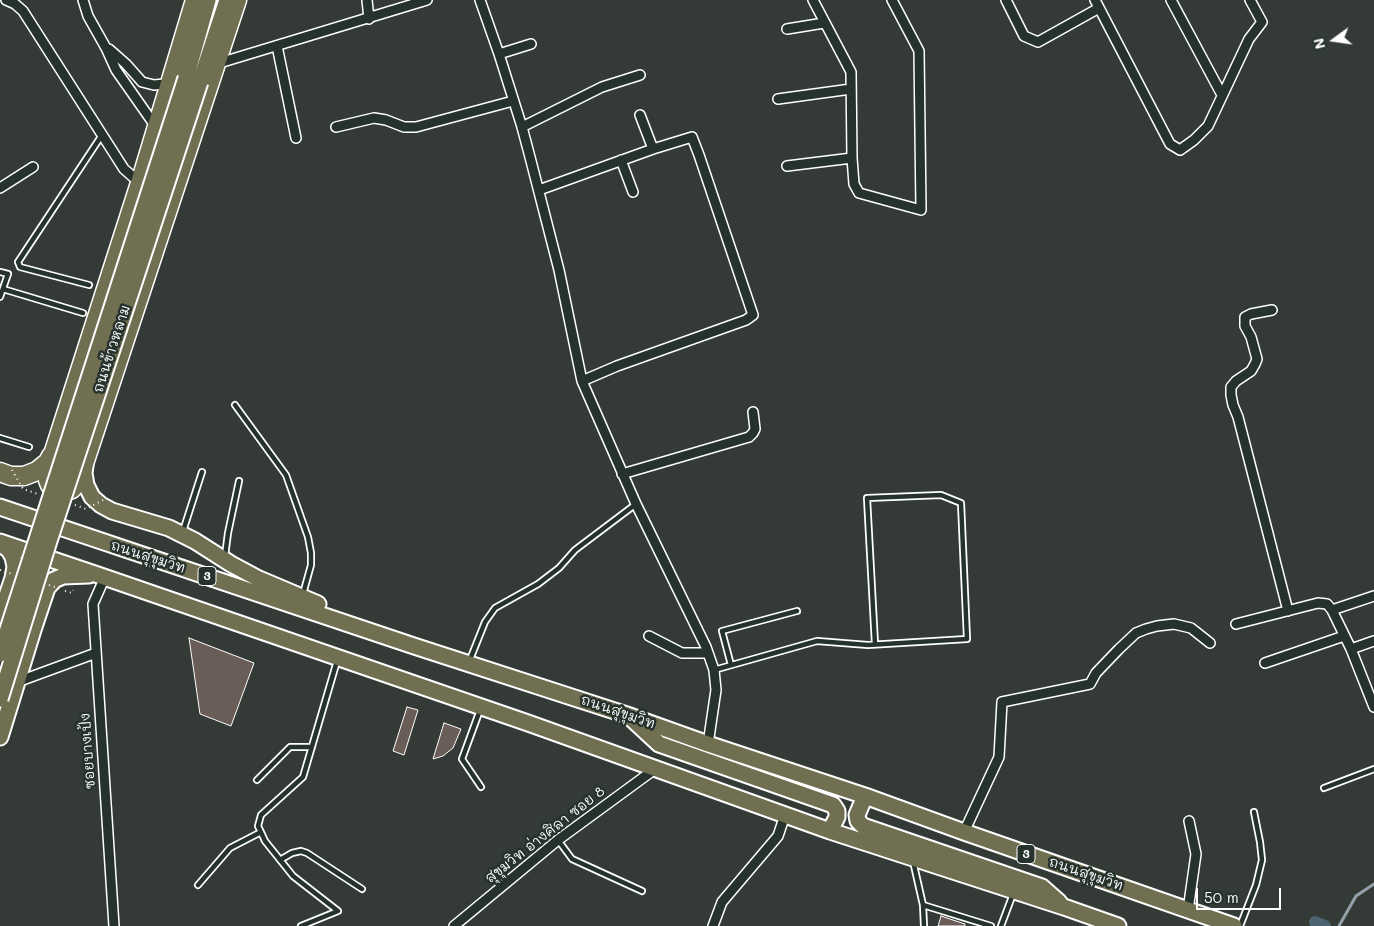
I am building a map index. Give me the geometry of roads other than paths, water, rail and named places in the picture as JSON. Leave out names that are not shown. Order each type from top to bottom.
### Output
[{"type":"highway","points":[[195,0],[185,80],[156,127],[47,475],[50,485],[58,491],[68,491],[76,486],[238,0]]},
{"type":"highway","points":[[6,471],[11,476],[24,476],[37,471],[48,462],[54,450]]},
{"type":"main road","name":"ถนนข้าวหลาม","points":[[0,699],[49,541],[208,0]]},
{"type":"main road","name":"ถนนข้าวหลาม","points":[[0,654],[185,80],[228,0]]},
{"type":"main road","points":[[85,459],[84,473],[86,485],[92,496],[101,505],[112,511],[169,528],[195,541],[258,579],[414,646]]},
{"type":"main road","name":"ถนนสุขุมวิท","points":[[0,507],[414,646],[627,715],[1234,926]]},
{"type":"main road","points":[[0,543],[338,657],[830,831],[1118,926]]},
{"type":"main road","points":[[0,543],[9,550],[15,566],[5,600]]},
{"type":"main road","points":[[0,737],[48,588],[54,580],[64,576],[101,576]]},
{"type":"main road","points":[[0,616],[7,594],[16,586],[22,585],[33,588],[40,598],[40,609]]},
{"type":"main road","points":[[627,715],[659,744],[833,805],[838,810],[837,817],[830,831]]},
{"type":"main road","points":[[864,796],[856,815],[858,821],[863,826],[1042,887],[1064,907]]},
{"type":"street","points":[[6,0],[15,4],[23,11],[124,169],[140,183]]},
{"type":"street","points":[[83,0],[88,16],[116,70],[156,127]]},
{"type":"street","points":[[367,0],[369,18]]},
{"type":"street","points":[[216,64],[427,0]]},
{"type":"street","points":[[480,0],[522,127],[539,190],[559,270],[582,381],[622,474],[708,653],[714,670],[716,690],[708,744]]},
{"type":"street","points":[[812,0],[851,72],[854,184],[859,193],[921,210],[919,51],[892,0]]},
{"type":"street","points":[[1006,0],[1024,36],[1038,42],[1097,4],[1170,144],[1180,150],[1194,140],[1208,126],[1249,39],[1262,22],[1250,0]]},
{"type":"street","points":[[1171,0],[1222,95]]},
{"type":"street","points":[[787,29],[824,23]]},
{"type":"street","points":[[499,54],[531,44]]},
{"type":"street","points":[[277,46],[296,138]]},
{"type":"street","points":[[106,48],[126,64],[142,82],[154,85],[185,80]]},
{"type":"street","points":[[522,127],[602,87],[640,75]]},
{"type":"street","points":[[778,99],[851,89]]},
{"type":"street","points":[[336,127],[374,118],[386,120],[404,127],[416,127],[513,100]]},
{"type":"street","points":[[640,115],[653,149]]},
{"type":"street","points":[[539,190],[621,160],[692,137],[700,155],[754,315],[746,320],[616,366],[582,381]]},
{"type":"street","points":[[787,166],[852,158]]},
{"type":"street","points":[[621,160],[633,192]]},
{"type":"street","points":[[0,188],[32,167]]},
{"type":"street","points":[[1272,310],[1245,317],[1256,359],[1251,371],[1231,386],[1231,395],[1288,611]]},
{"type":"street","points":[[622,474],[749,437],[755,428],[753,412]]},
{"type":"street","name":"ซอยบางเป้ง","points":[[101,576],[93,604],[114,926]]},
{"type":"street","points":[[1332,610],[1374,596]]},
{"type":"street","points":[[1236,624],[1318,603],[1327,604],[1332,610],[1351,649],[1374,707]]},
{"type":"street","points":[[964,832],[999,757],[1002,702],[1090,684],[1096,674],[1119,649],[1136,633],[1146,628],[1174,624],[1191,628],[1210,643]]},
{"type":"street","points":[[649,636],[682,653],[708,653]]},
{"type":"street","points":[[1265,663],[1344,636]]},
{"type":"street","points":[[1351,649],[1374,641]]},
{"type":"street","points":[[17,682],[96,653]]},
{"type":"street","name":"สุขุมวิท อ่างศิลา ซอย 8","points":[[454,926],[558,840],[655,768]]},
{"type":"street","points":[[713,926],[722,902],[778,836],[785,815]]},
{"type":"street","points":[[1188,910],[1196,854],[1189,821]]},
{"type":"lane","points":[[89,285],[20,267],[18,262],[102,135]]},
{"type":"lane","points":[[0,272],[8,274],[0,298]]},
{"type":"lane","points":[[3,289],[83,313]]},
{"type":"lane","points":[[235,405],[286,475],[308,537],[311,565],[302,597]]},
{"type":"lane","points":[[0,438],[29,447]]},
{"type":"lane","points":[[182,535],[202,472]]},
{"type":"lane","points":[[225,560],[228,533],[239,481]]},
{"type":"lane","points":[[714,670],[817,640],[868,645],[967,639],[961,503],[941,495],[867,498],[875,644]]},
{"type":"lane","points":[[469,663],[485,622],[495,608],[538,584],[559,568],[575,550],[636,504]]},
{"type":"lane","points":[[731,665],[722,632],[797,611]]},
{"type":"lane","points":[[301,926],[338,911],[293,876],[265,841],[258,826],[261,816],[303,777],[338,657]]},
{"type":"lane","points":[[481,707],[462,759],[481,787]]},
{"type":"lane","points":[[257,780],[290,747],[312,747]]},
{"type":"lane","points":[[1324,788],[1374,769]]},
{"type":"lane","points":[[1240,926],[1256,885],[1262,860],[1254,812]]},
{"type":"lane","points":[[198,885],[230,848],[261,832]]},
{"type":"lane","points":[[558,840],[572,859],[642,891]]},
{"type":"lane","points":[[280,860],[292,853],[301,851],[307,853],[362,890]]},
{"type":"lane","points":[[912,858],[923,905],[924,926]]},
{"type":"lane","points":[[1001,926],[1015,891]]},
{"type":"lane","points":[[923,905],[991,926]]},
{"type":"waterway","points":[[1339,926],[1356,896],[1374,884]]},
{"type":"waterway","points":[[1315,922],[1325,926]]}]
